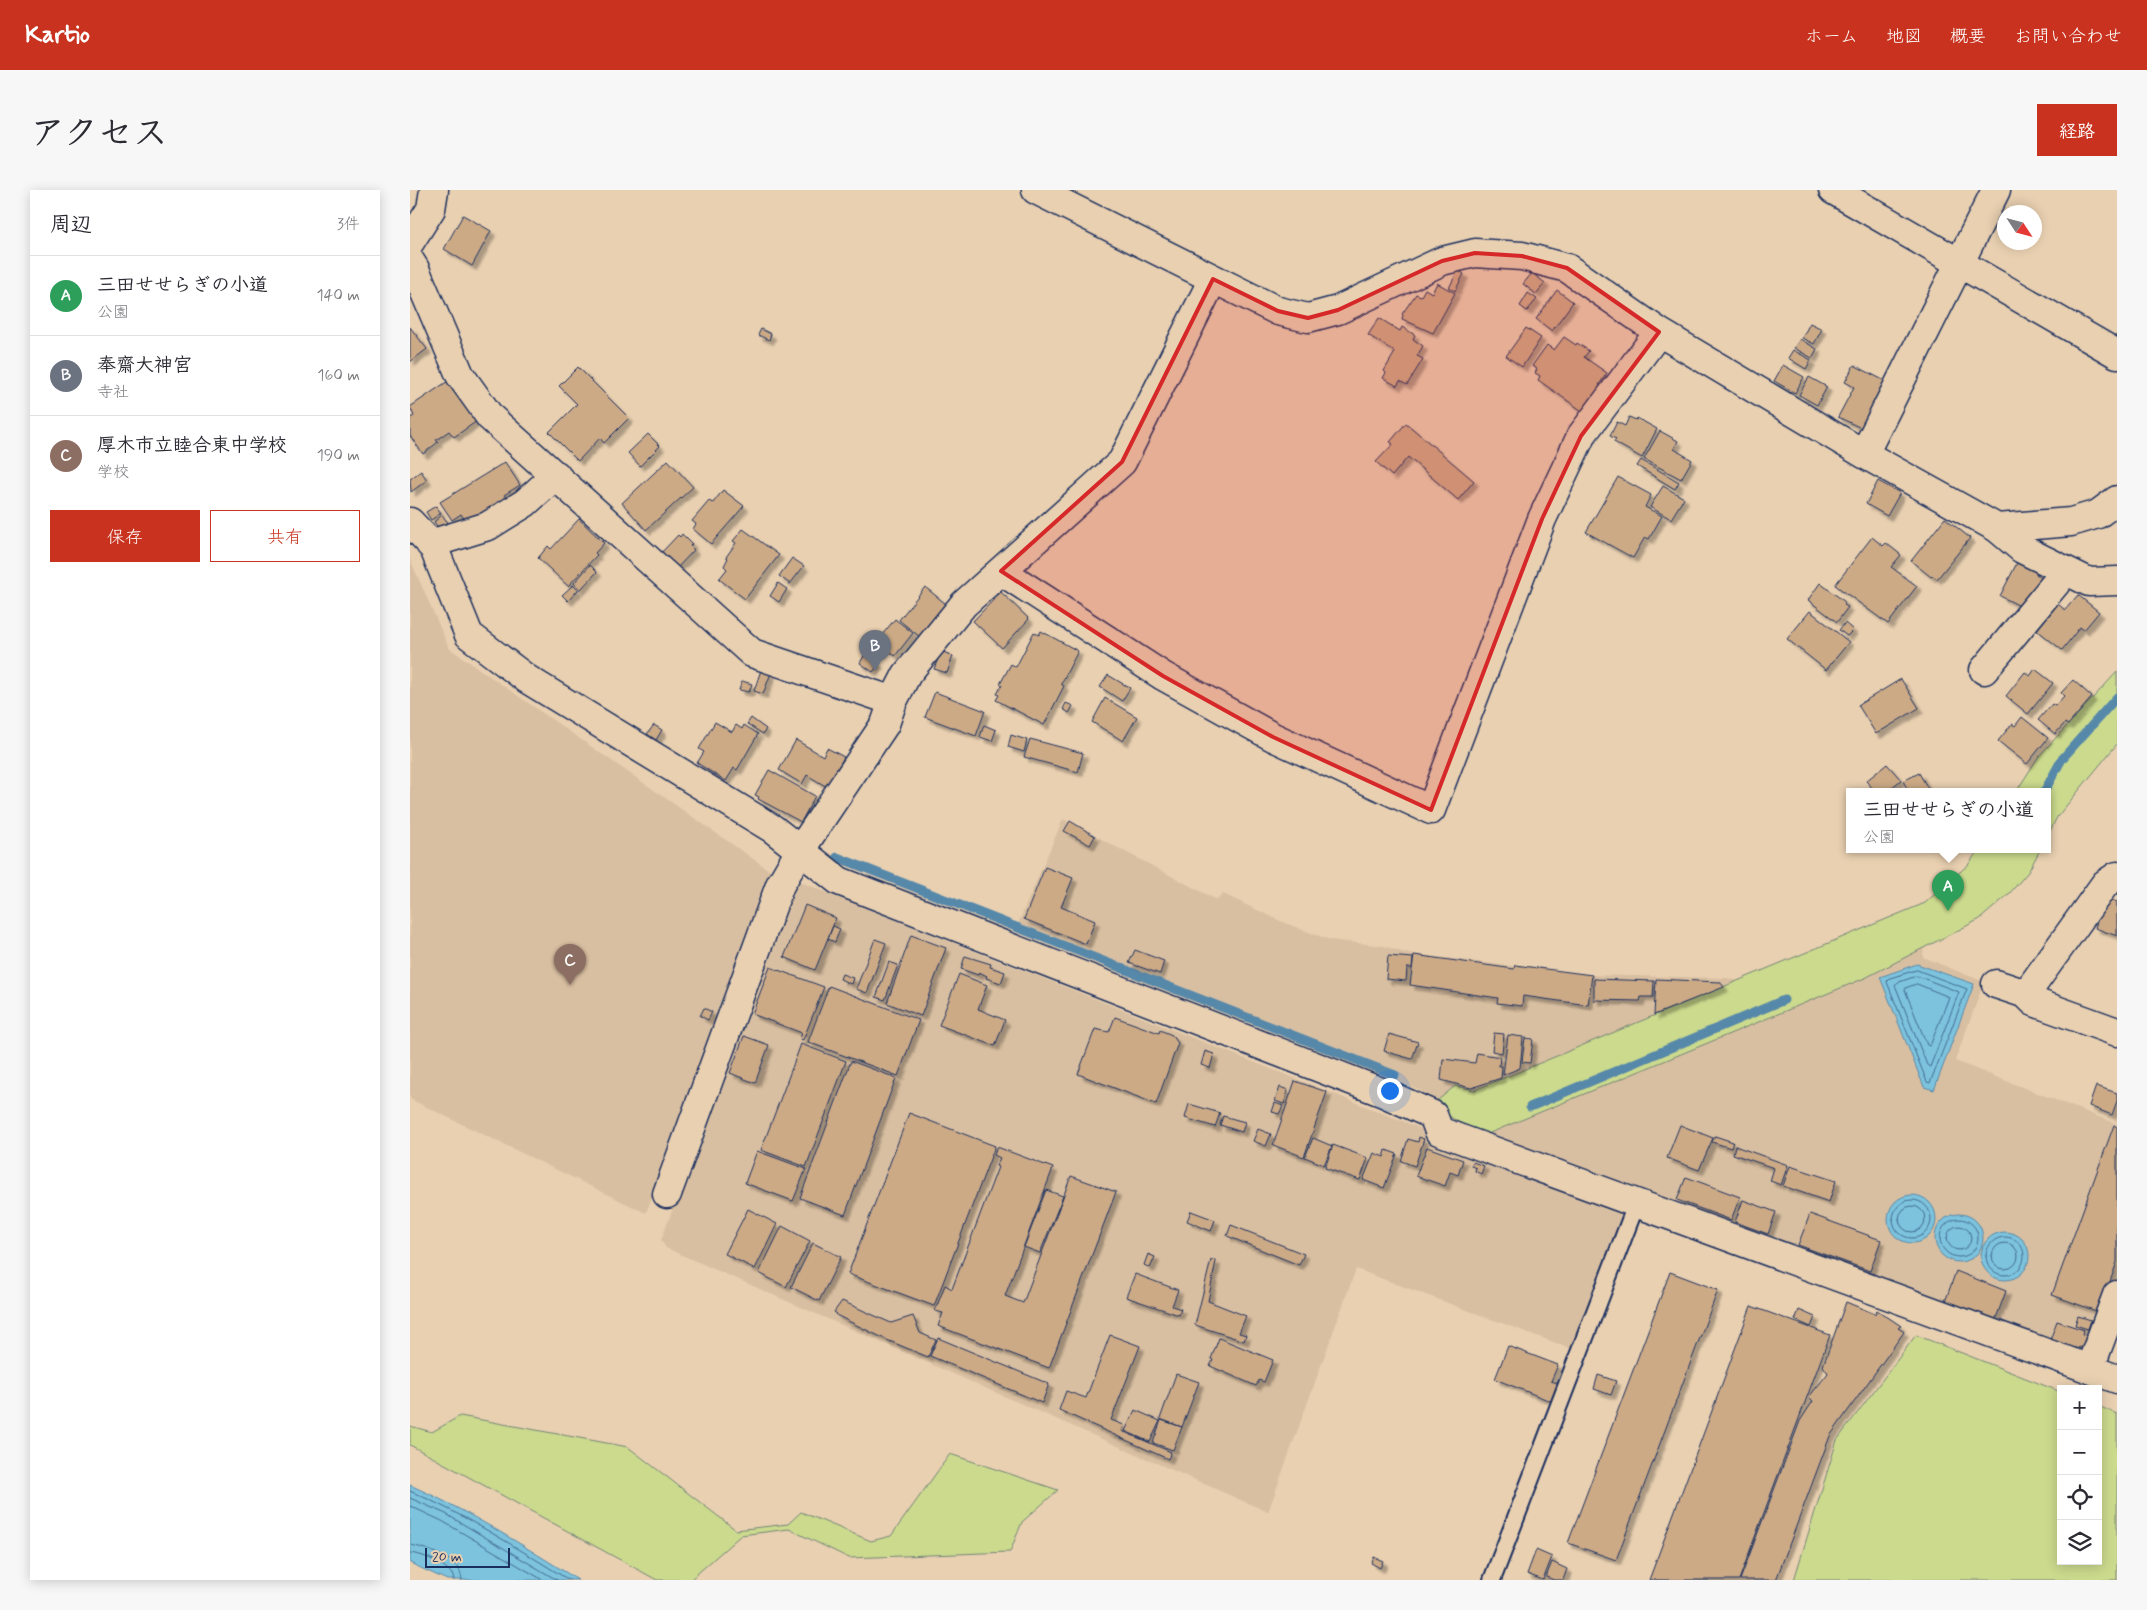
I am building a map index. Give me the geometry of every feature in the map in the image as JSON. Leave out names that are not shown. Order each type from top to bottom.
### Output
[{"type":"street","points":[[410,242],[431,209],[434,190]]},
{"type":"street","points":[[1036,190],[1278,311],[1308,318],[1338,310],[1442,261],[1475,253],[1522,256],[1567,268],[1659,332],[1864,454],[1997,528],[2022,549],[2089,582],[2117,581]]},
{"type":"street","points":[[1833,190],[2117,354]]},
{"type":"street","points":[[1864,454],[1996,190]]},
{"type":"street","points":[[410,261],[460,375],[490,417],[752,654],[893,701]]},
{"type":"street","points":[[667,1194],[780,885],[801,849],[885,724],[893,701],[907,674],[964,604],[1122,462],[1213,278]]},
{"type":"street","points":[[1001,571],[1163,676],[1273,737],[1431,810],[1542,519],[1577,444],[1616,386],[1659,332]]},
{"type":"street","points":[[430,544],[488,526],[525,503],[556,475]]},
{"type":"street","points":[[1997,528],[2071,522],[2098,514],[2117,500]]},
{"type":"street","points":[[410,522],[433,546],[469,635],[526,679],[773,829],[801,849],[840,882],[1384,1093],[1434,1115],[1439,1131],[2117,1379]]},
{"type":"street","points":[[1984,670],[2066,572]]},
{"type":"street","points":[[2026,994],[2104,884],[2117,876]]},
{"type":"street","points":[[1996,984],[2026,994],[2034,1002],[2117,1032]]},
{"type":"street","points":[[2090,1368],[2117,1295]]},
{"type":"lane","points":[[1492,1580],[1637,1202]]},
{"type":"highlighted area","points":[[1475,253],[1522,256],[1567,268],[1659,332],[1581,436],[1542,519],[1431,810],[1273,737],[1163,676],[1001,571],[1122,462],[1213,279],[1278,311],[1308,318],[1338,310],[1442,261]]},
{"type":"shaded area","points":[[410,559],[449,648],[772,872],[646,1213],[410,1099]]},
{"type":"shaded area","points":[[1063,819],[1217,900],[1223,894],[1285,923],[1330,940],[1384,946],[1405,953],[1585,975],[1727,978],[1773,993],[1925,927],[1923,957],[1984,982],[1955,1061],[2117,1124],[2117,1271],[2089,1347],[2076,1354],[1475,1129],[1421,1091],[1018,924]]},
{"type":"shaded area","points":[[801,882],[1616,1206],[1623,1220],[1572,1349],[1356,1269],[1268,1512],[666,1248],[661,1240],[794,888]]},
{"type":"green space","points":[[2117,672],[2117,744],[2057,817],[2051,829],[2051,788],[2019,788],[2039,756]]},
{"type":"green space","points":[[1976,853],[2038,853],[2028,872],[2009,894],[1980,919],[1865,978],[1485,1135],[1460,1123],[1432,1105],[1455,1086],[1475,1090],[1925,903],[1969,864]]},
{"type":"green space","points":[[1916,1335],[2057,1390],[2057,1565],[2102,1565],[2102,1408],[2117,1414],[2117,1580],[1794,1580],[1837,1440]]},
{"type":"green space","points":[[460,1416],[628,1447],[736,1530],[788,1524],[801,1512],[871,1541],[891,1536],[950,1454],[1058,1490],[1022,1522],[1010,1552],[849,1558],[789,1529],[741,1535],[690,1580],[657,1580],[410,1445],[410,1426],[432,1432]]},
{"type":"water","points":[[1917,964],[1974,984],[1934,1090],[1924,1087],[1880,977]]},
{"type":"water","points":[[1912,1195],[1921,1197],[1929,1202],[1934,1210],[1936,1219],[1934,1228],[1929,1236],[1921,1241],[1912,1243],[1903,1241],[1895,1236],[1890,1228],[1888,1219],[1890,1210],[1895,1202],[1903,1197]]},
{"type":"water","points":[[1959,1214],[1968,1216],[1976,1221],[1981,1229],[1983,1238],[1981,1247],[1976,1255],[1968,1260],[1959,1262],[1950,1260],[1942,1255],[1937,1247],[1935,1238],[1937,1229],[1942,1221],[1950,1216]]},
{"type":"water","points":[[2005,1232],[2014,1234],[2022,1239],[2027,1247],[2029,1256],[2027,1265],[2022,1273],[2014,1278],[2005,1280],[1996,1278],[1988,1273],[1983,1265],[1981,1256],[1983,1247],[1988,1239],[1996,1234]]},
{"type":"water","points":[[410,1485],[475,1518],[578,1580],[447,1580],[410,1563]]},
{"type":"building","points":[[463,215],[491,231],[472,266],[444,249]]},
{"type":"building","points":[[1458,270],[1464,274],[1455,291],[1449,288]]},
{"type":"building","points":[[1532,273],[1545,283],[1536,294],[1523,284]]},
{"type":"building","points":[[1437,283],[1455,293],[1433,333],[1402,319],[1402,314],[1416,294],[1421,296],[1425,289],[1432,293]]},
{"type":"building","points":[[1557,290],[1573,302],[1552,331],[1536,319]]},
{"type":"building","points":[[1528,293],[1537,299],[1527,311],[1520,306]]},
{"type":"building","points":[[1379,318],[1400,331],[1402,327],[1415,335],[1413,339],[1423,346],[1417,356],[1423,359],[1407,385],[1400,381],[1397,386],[1383,378],[1386,373],[1384,371],[1395,352],[1368,335]]},
{"type":"building","points":[[1810,323],[1822,329],[1814,344],[1802,338]]},
{"type":"building","points":[[410,327],[427,349],[410,362]]},
{"type":"building","points":[[1526,328],[1541,338],[1522,367],[1506,356]]},
{"type":"building","points":[[761,329],[771,334],[769,340],[758,335]]},
{"type":"building","points":[[1564,337],[1589,351],[1584,357],[1607,373],[1599,385],[1603,388],[1585,413],[1538,380],[1540,376],[1535,373],[1537,369],[1532,366],[1547,345],[1554,350]]},
{"type":"building","points":[[1800,339],[1817,349],[1812,358],[1794,348]]},
{"type":"building","points":[[1793,350],[1811,360],[1806,369],[1788,358]]},
{"type":"building","points":[[1783,365],[1804,377],[1795,393],[1774,381]]},
{"type":"building","points":[[1854,365],[1885,381],[1861,428],[1838,417],[1854,387],[1845,382]]},
{"type":"building","points":[[578,367],[629,418],[604,443],[600,438],[578,461],[549,432],[577,404],[559,386]]},
{"type":"building","points":[[1809,377],[1827,387],[1817,405],[1799,395]]},
{"type":"building","points":[[448,381],[477,421],[454,437],[449,431],[436,440],[438,442],[423,454],[410,436],[410,418],[414,416],[410,407]]},
{"type":"building","points":[[1629,417],[1636,420],[1637,418],[1657,429],[1642,458],[1614,442],[1616,439],[1610,436],[1617,422],[1625,426]]},
{"type":"building","points":[[1406,423],[1474,481],[1458,500],[1408,457],[1392,476],[1376,462],[1393,444],[1390,442]]},
{"type":"building","points":[[1660,431],[1678,441],[1674,449],[1692,460],[1681,479],[1644,459]]},
{"type":"building","points":[[648,434],[660,446],[640,466],[628,453]]},
{"type":"building","points":[[668,460],[693,487],[646,530],[622,503]]},
{"type":"building","points":[[1641,460],[1679,482],[1675,489],[1637,466]]},
{"type":"building","points":[[505,462],[520,485],[504,495],[506,498],[467,523],[461,514],[452,520],[440,502]]},
{"type":"building","points":[[421,471],[427,480],[411,492],[410,479]]},
{"type":"building","points":[[1618,477],[1651,495],[1645,507],[1662,516],[1649,539],[1645,537],[1633,558],[1586,532]]},
{"type":"building","points":[[1878,481],[1900,493],[1887,516],[1866,504]]},
{"type":"building","points":[[1663,486],[1684,498],[1671,519],[1650,507]]},
{"type":"building","points":[[723,490],[744,506],[711,544],[693,529],[696,524],[692,521],[709,501],[713,503]]},
{"type":"building","points":[[436,506],[441,513],[431,520],[426,512]]},
{"type":"building","points":[[442,515],[449,524],[440,530],[434,522]]},
{"type":"building","points":[[1945,518],[1970,538],[1937,579],[1933,576],[1931,577],[1911,561]]},
{"type":"building","points":[[579,519],[604,543],[595,553],[597,555],[568,586],[538,558],[548,546],[551,549]]},
{"type":"building","points":[[743,529],[779,555],[745,599],[719,579],[727,569],[724,566],[728,558],[726,557],[736,543],[733,541]]},
{"type":"building","points":[[682,534],[692,544],[690,546],[694,550],[677,568],[661,553],[678,535],[680,537]]},
{"type":"building","points":[[1872,537],[1883,546],[1886,543],[1901,555],[1891,567],[1917,586],[1888,624],[1835,585]]},
{"type":"building","points":[[2020,557],[2039,567],[2036,574],[2045,581],[2022,607],[2000,596]]},
{"type":"building","points":[[792,558],[804,566],[790,584],[779,576]]},
{"type":"building","points":[[590,565],[597,572],[580,590],[574,583]]},
{"type":"building","points":[[778,583],[787,589],[779,602],[770,596]]},
{"type":"building","points":[[1820,583],[1845,602],[1844,605],[1848,607],[1837,622],[1808,600]]},
{"type":"building","points":[[573,585],[578,590],[568,601],[562,595]]},
{"type":"building","points":[[925,587],[946,604],[920,637],[899,620]]},
{"type":"building","points":[[1001,592],[1029,619],[1002,648],[973,621]]},
{"type":"building","points":[[2078,595],[2099,612],[2084,630],[2080,627],[2062,650],[2037,630],[2058,604],[2065,610]]},
{"type":"building","points":[[1810,611],[1849,642],[1826,670],[1787,639]]},
{"type":"building","points":[[895,619],[913,633],[895,656],[877,641]]},
{"type":"building","points":[[1845,623],[1853,630],[1847,636],[1839,630]]},
{"type":"building","points":[[1041,631],[1078,651],[1061,684],[1064,686],[1044,725],[996,700],[1002,685],[1000,684],[1011,664],[1016,667],[1034,632],[1039,635]]},
{"type":"building","points":[[941,651],[953,656],[947,673],[934,669]]},
{"type":"building","points":[[865,654],[879,664],[873,672],[860,663]]},
{"type":"building","points":[[2035,669],[2053,683],[2028,714],[2006,696],[2025,672],[2030,676]]},
{"type":"building","points":[[761,670],[771,673],[763,694],[754,691]]},
{"type":"building","points":[[1108,675],[1130,688],[1122,701],[1100,687]]},
{"type":"building","points":[[1901,679],[1919,708],[1876,734],[1858,705]]},
{"type":"building","points":[[2073,680],[2092,697],[2068,725],[2065,723],[2055,734],[2038,720],[2052,704],[2055,706],[2064,696],[2061,693]]},
{"type":"building","points":[[742,681],[752,684],[749,692],[739,690]]},
{"type":"building","points":[[935,692],[985,711],[976,736],[925,717]]},
{"type":"building","points":[[1105,698],[1137,717],[1123,741],[1092,722]]},
{"type":"building","points":[[1066,703],[1073,706],[1069,713],[1063,709]]},
{"type":"building","points":[[2022,717],[2048,738],[2027,764],[1998,741],[2012,724],[2015,726]]},
{"type":"building","points":[[751,718],[766,729],[763,734],[747,724]]},
{"type":"building","points":[[715,722],[732,732],[736,725],[742,729],[744,725],[758,734],[737,770],[734,768],[726,781],[697,763],[704,752],[699,749]]},
{"type":"building","points":[[654,725],[662,730],[656,740],[647,734]]},
{"type":"building","points":[[984,725],[996,730],[992,741],[980,737]]},
{"type":"building","points":[[1011,735],[1027,740],[1024,752],[1008,747]]},
{"type":"building","points":[[1030,739],[1083,753],[1078,772],[1024,757]]},
{"type":"building","points":[[796,740],[823,756],[827,748],[844,757],[827,787],[807,775],[802,784],[779,770]]},
{"type":"building","points":[[1887,764],[1901,780],[1891,788],[1872,788],[1866,781]]},
{"type":"building","points":[[769,770],[815,796],[801,822],[758,799],[759,797],[755,795]]},
{"type":"building","points":[[1919,773],[1928,788],[1907,788],[1903,781]]},
{"type":"building","points":[[1070,821],[1095,836],[1090,845],[1064,831]]},
{"type":"building","points":[[1045,867],[1073,878],[1061,907],[1095,921],[1086,944],[1024,919]]},
{"type":"building","points":[[2105,897],[2117,902],[2117,936],[2095,928]]},
{"type":"building","points":[[805,905],[836,918],[815,970],[784,957]]},
{"type":"building","points":[[833,926],[840,929],[835,942],[828,939]]},
{"type":"building","points":[[911,935],[946,948],[921,1016],[887,1003]]},
{"type":"building","points":[[875,939],[886,943],[867,993],[856,989]]},
{"type":"building","points":[[1135,950],[1164,961],[1160,974],[1129,963]]},
{"type":"building","points":[[1414,955],[1514,969],[1515,965],[1592,975],[1588,1005],[1523,996],[1522,1006],[1497,1003],[1498,998],[1410,985]]},
{"type":"building","points":[[965,956],[991,964],[990,967],[1005,972],[1001,983],[986,978],[987,976],[979,972],[978,975],[961,969]]},
{"type":"building","points":[[1388,956],[1413,958],[1412,968],[1407,968],[1406,981],[1386,979]]},
{"type":"building","points":[[889,962],[898,965],[885,1000],[876,997]]},
{"type":"building","points":[[770,967],[824,987],[803,1040],[800,1039],[802,1033],[752,1014]]},
{"type":"building","points":[[842,974],[853,978],[851,984],[840,979]]},
{"type":"building","points":[[959,974],[987,985],[978,1009],[1005,1020],[995,1046],[939,1025]]},
{"type":"building","points":[[1594,979],[1654,981],[1653,997],[1641,997],[1640,1001],[1594,1000]]},
{"type":"building","points":[[1656,979],[1720,982],[1724,987],[1654,1015]]},
{"type":"building","points":[[829,986],[919,1020],[898,1076],[808,1042]]},
{"type":"building","points":[[704,1008],[712,1012],[708,1020],[700,1016]]},
{"type":"building","points":[[1115,1017],[1159,1033],[1160,1030],[1172,1035],[1178,1043],[1156,1104],[1078,1074],[1095,1029],[1109,1032]]},
{"type":"building","points":[[1494,1033],[1504,1034],[1502,1053],[1492,1051]]},
{"type":"building","points":[[1389,1034],[1418,1042],[1412,1059],[1384,1051]]},
{"type":"building","points":[[1508,1035],[1523,1037],[1520,1068],[1503,1075]]},
{"type":"building","points":[[744,1036],[769,1045],[755,1083],[730,1073]]},
{"type":"building","points":[[1525,1038],[1533,1039],[1530,1063],[1522,1062]]},
{"type":"building","points":[[801,1044],[846,1061],[806,1167],[761,1150]]},
{"type":"building","points":[[1205,1051],[1214,1054],[1210,1068],[1201,1065]]},
{"type":"building","points":[[1477,1053],[1500,1057],[1499,1066],[1502,1066],[1501,1078],[1471,1088],[1441,1080],[1443,1059],[1475,1063]]},
{"type":"building","points":[[851,1061],[896,1078],[845,1215],[800,1198]]},
{"type":"building","points":[[1295,1081],[1327,1092],[1304,1157],[1273,1145]]},
{"type":"building","points":[[2096,1086],[2117,1093],[2117,1101],[2112,1115],[2089,1106]]},
{"type":"building","points":[[1280,1087],[1288,1090],[1284,1104],[1275,1101]]},
{"type":"building","points":[[1275,1103],[1283,1106],[1279,1114],[1272,1112]]},
{"type":"building","points":[[1189,1104],[1220,1113],[1215,1127],[1185,1118]]},
{"type":"building","points":[[909,1113],[995,1146],[934,1306],[848,1274]]},
{"type":"building","points":[[1223,1116],[1245,1122],[1242,1132],[1220,1125]]},
{"type":"building","points":[[1680,1125],[1713,1138],[1699,1170],[1667,1158]]},
{"type":"building","points":[[2114,1125],[2117,1127],[2117,1262],[2099,1312],[2052,1295]]},
{"type":"building","points":[[1258,1129],[1271,1134],[1266,1146],[1253,1141]]},
{"type":"building","points":[[1715,1136],[1733,1142],[1731,1148],[1712,1142]]},
{"type":"building","points":[[1419,1137],[1424,1139],[1415,1166],[1401,1161],[1408,1139],[1418,1142]]},
{"type":"building","points":[[1313,1138],[1332,1146],[1324,1165],[1305,1157]]},
{"type":"building","points":[[1333,1145],[1368,1158],[1360,1180],[1325,1168]]},
{"type":"building","points":[[1735,1146],[1788,1165],[1781,1185],[1770,1181],[1774,1168],[1733,1154]]},
{"type":"building","points":[[997,1147],[1053,1168],[1005,1296],[1023,1303],[1071,1176],[1116,1192],[1049,1368],[938,1326],[943,1313],[935,1311],[945,1285],[952,1289],[998,1167],[996,1166],[1000,1158],[994,1155]]},
{"type":"building","points":[[1427,1147],[1463,1160],[1458,1175],[1450,1172],[1445,1186],[1416,1176]]},
{"type":"building","points":[[1386,1150],[1397,1154],[1384,1188],[1363,1180],[1374,1153],[1384,1157]]},
{"type":"building","points":[[757,1151],[806,1169],[793,1201],[745,1183]]},
{"type":"building","points":[[1473,1162],[1484,1166],[1481,1174],[1475,1171],[1476,1168],[1471,1166]]},
{"type":"building","points":[[1790,1166],[1836,1181],[1829,1202],[1783,1186]]},
{"type":"building","points":[[1686,1177],[1740,1197],[1731,1220],[1677,1200]]},
{"type":"building","points":[[1046,1190],[1063,1196],[1040,1253],[1024,1247]]},
{"type":"building","points":[[1743,1200],[1776,1212],[1768,1234],[1735,1222]]},
{"type":"building","points":[[748,1209],[777,1224],[755,1269],[725,1254]]},
{"type":"building","points":[[1191,1211],[1215,1220],[1211,1231],[1187,1221]]},
{"type":"building","points":[[1810,1214],[1881,1240],[1870,1271],[1798,1245]]},
{"type":"building","points":[[1231,1225],[1304,1254],[1299,1265],[1227,1236]]},
{"type":"building","points":[[782,1226],[810,1241],[786,1287],[759,1273]]},
{"type":"building","points":[[813,1243],[841,1257],[819,1301],[791,1287]]},
{"type":"building","points":[[1148,1254],[1155,1257],[1150,1268],[1144,1265]]},
{"type":"building","points":[[1211,1260],[1216,1261],[1208,1301],[1246,1316],[1239,1333],[1246,1335],[1244,1341],[1195,1325]]},
{"type":"building","points":[[1956,1271],[2006,1291],[1995,1321],[1945,1302]]},
{"type":"building","points":[[1670,1272],[1718,1290],[1616,1560],[1568,1543]]},
{"type":"building","points":[[1135,1274],[1178,1290],[1172,1306],[1181,1309],[1179,1315],[1126,1297]]},
{"type":"building","points":[[842,1301],[891,1323],[913,1316],[920,1333],[936,1340],[928,1357],[887,1340],[836,1315],[834,1312]]},
{"type":"building","points":[[1846,1302],[1875,1314],[1877,1310],[1901,1326],[1898,1328],[1904,1332],[1830,1436],[1776,1580],[1740,1580],[1800,1421],[1813,1401],[1809,1397],[1828,1373],[1823,1366]]},
{"type":"building","points":[[1751,1306],[1830,1335],[1739,1580],[1649,1580]]},
{"type":"building","points":[[1799,1310],[1815,1317],[1811,1327],[1795,1320]]},
{"type":"building","points":[[2078,1316],[2091,1320],[2088,1329],[2075,1325]]},
{"type":"building","points":[[2057,1321],[2084,1330],[2082,1334],[2088,1336],[2083,1349],[2079,1347],[2077,1350],[2050,1340]]},
{"type":"building","points":[[1110,1335],[1140,1346],[1111,1420],[1124,1425],[1122,1431],[1171,1452],[1168,1459],[1059,1410],[1066,1391],[1086,1398]]},
{"type":"building","points":[[938,1338],[1049,1384],[1042,1403],[930,1356]]},
{"type":"building","points":[[1219,1338],[1273,1360],[1264,1382],[1259,1380],[1256,1386],[1210,1366]]},
{"type":"building","points":[[1508,1346],[1558,1365],[1551,1381],[1560,1384],[1553,1402],[1495,1379]]},
{"type":"building","points":[[1176,1374],[1199,1382],[1182,1427],[1160,1419]]},
{"type":"building","points":[[1598,1375],[1616,1381],[1611,1395],[1594,1389]]},
{"type":"building","points":[[1135,1410],[1160,1421],[1150,1442],[1125,1431]]},
{"type":"building","points":[[1161,1420],[1182,1427],[1173,1450],[1153,1443]]},
{"type":"building","points":[[1536,1550],[1552,1557],[1543,1580],[1527,1574]]},
{"type":"building","points":[[1374,1557],[1383,1561],[1380,1568],[1371,1563]]},
{"type":"building","points":[[1552,1562],[1567,1569],[1563,1580],[1554,1580],[1546,1577]]},
{"type":"waterway","points":[[2046,788],[2062,759],[2117,697]]},
{"type":"waterway","points":[[837,857],[1395,1075]]},
{"type":"waterway","points":[[1530,1107],[1784,1000]]},
{"type":"place","name":"奉齋大神宮","points":[[875,671]]},
{"type":"place","name":"三田せせらぎの小道","points":[[1948,911]]},
{"type":"place","name":"厚木市立睦合東中学校","points":[[570,985]]}]
